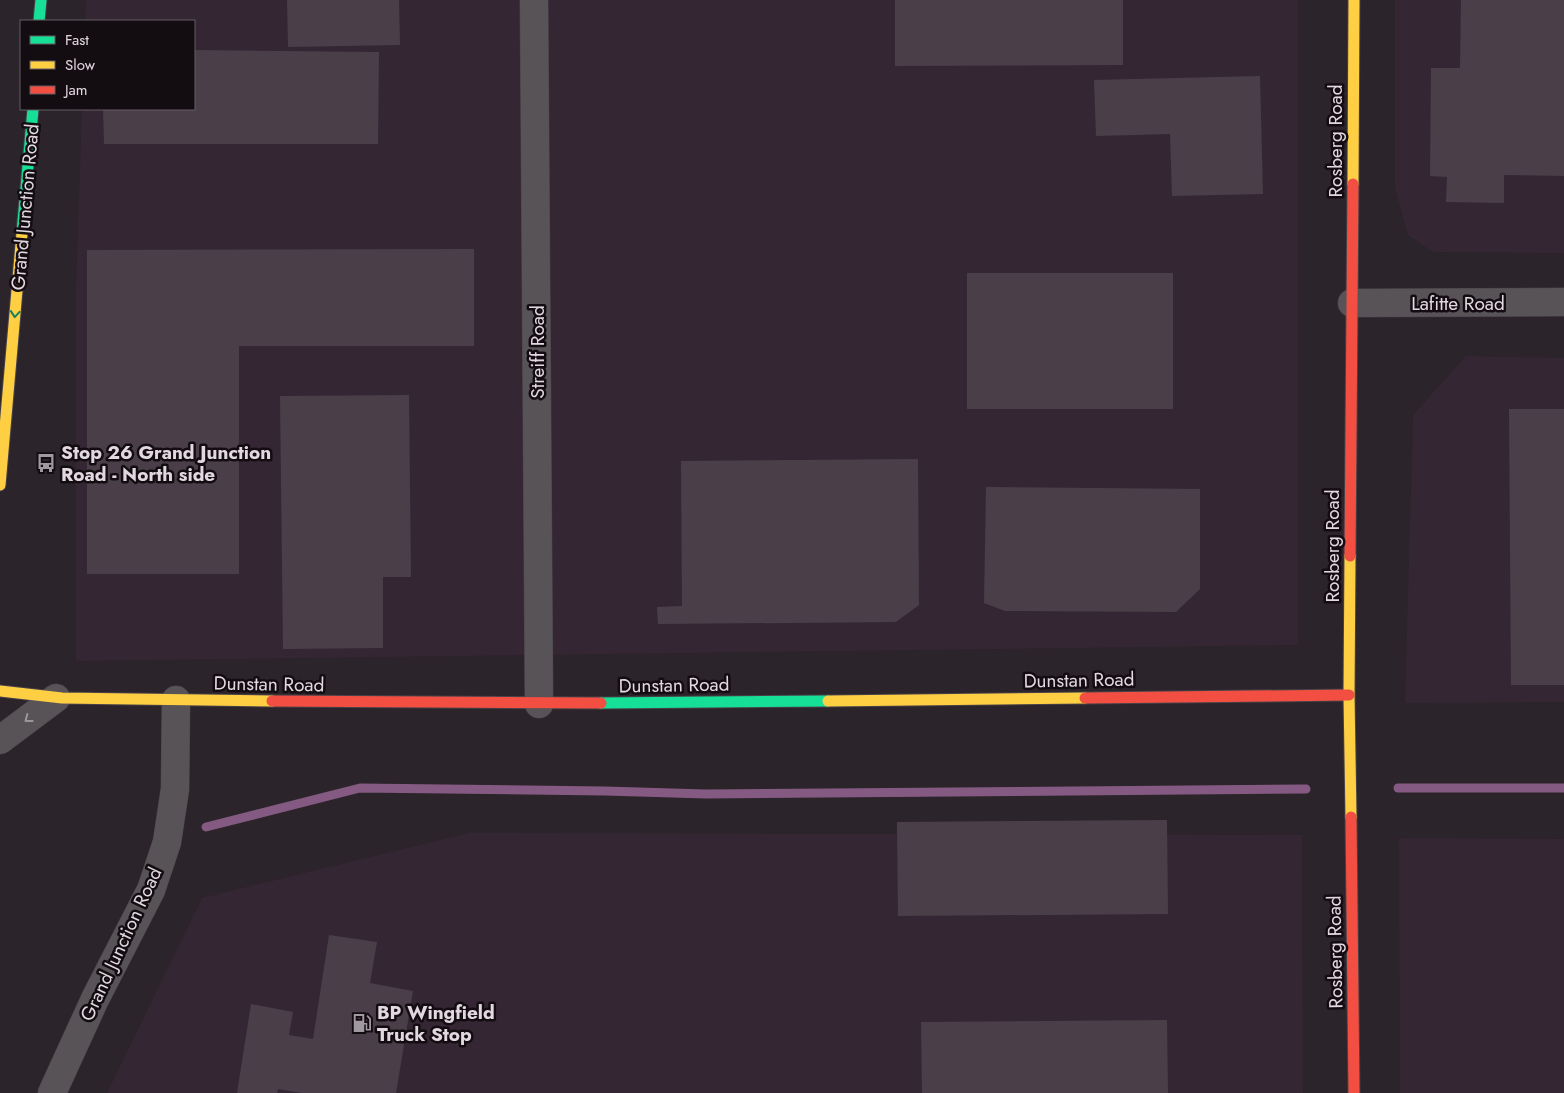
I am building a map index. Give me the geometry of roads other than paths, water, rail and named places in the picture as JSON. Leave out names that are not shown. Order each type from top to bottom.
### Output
[{"type":"main road","points":[[39,20],[40,0]]},
{"type":"main road","name":"Rosberg Road","points":[[1354,0],[1349,695],[1354,1093]]},
{"type":"main road","name":"Grand Junction Road","points":[[0,485],[34,110]]},
{"type":"main road","name":"Dunstan Road","points":[[0,691],[56,698],[539,704],[1349,695]]},
{"type":"street","name":"Streiff Road","points":[[534,0],[539,704]]},
{"type":"street","name":"Lafitte Road","points":[[1352,303],[1564,302]]},
{"type":"street","points":[[0,740],[56,698]]},
{"type":"street","name":"Grand Junction Road","points":[[52,1093],[95,999],[151,890],[167,842],[175,789],[176,700]]},
{"type":"waterway","points":[[206,827],[360,788],[706,794],[1306,789]]},
{"type":"waterway","points":[[1398,788],[1564,788]]},
{"type":"place","name":"Stop 26 Grand Junction Road - North side","points":[[46,463]]},
{"type":"place","name":"BP Wingfield Truck Stop","points":[[362,1023]]}]
